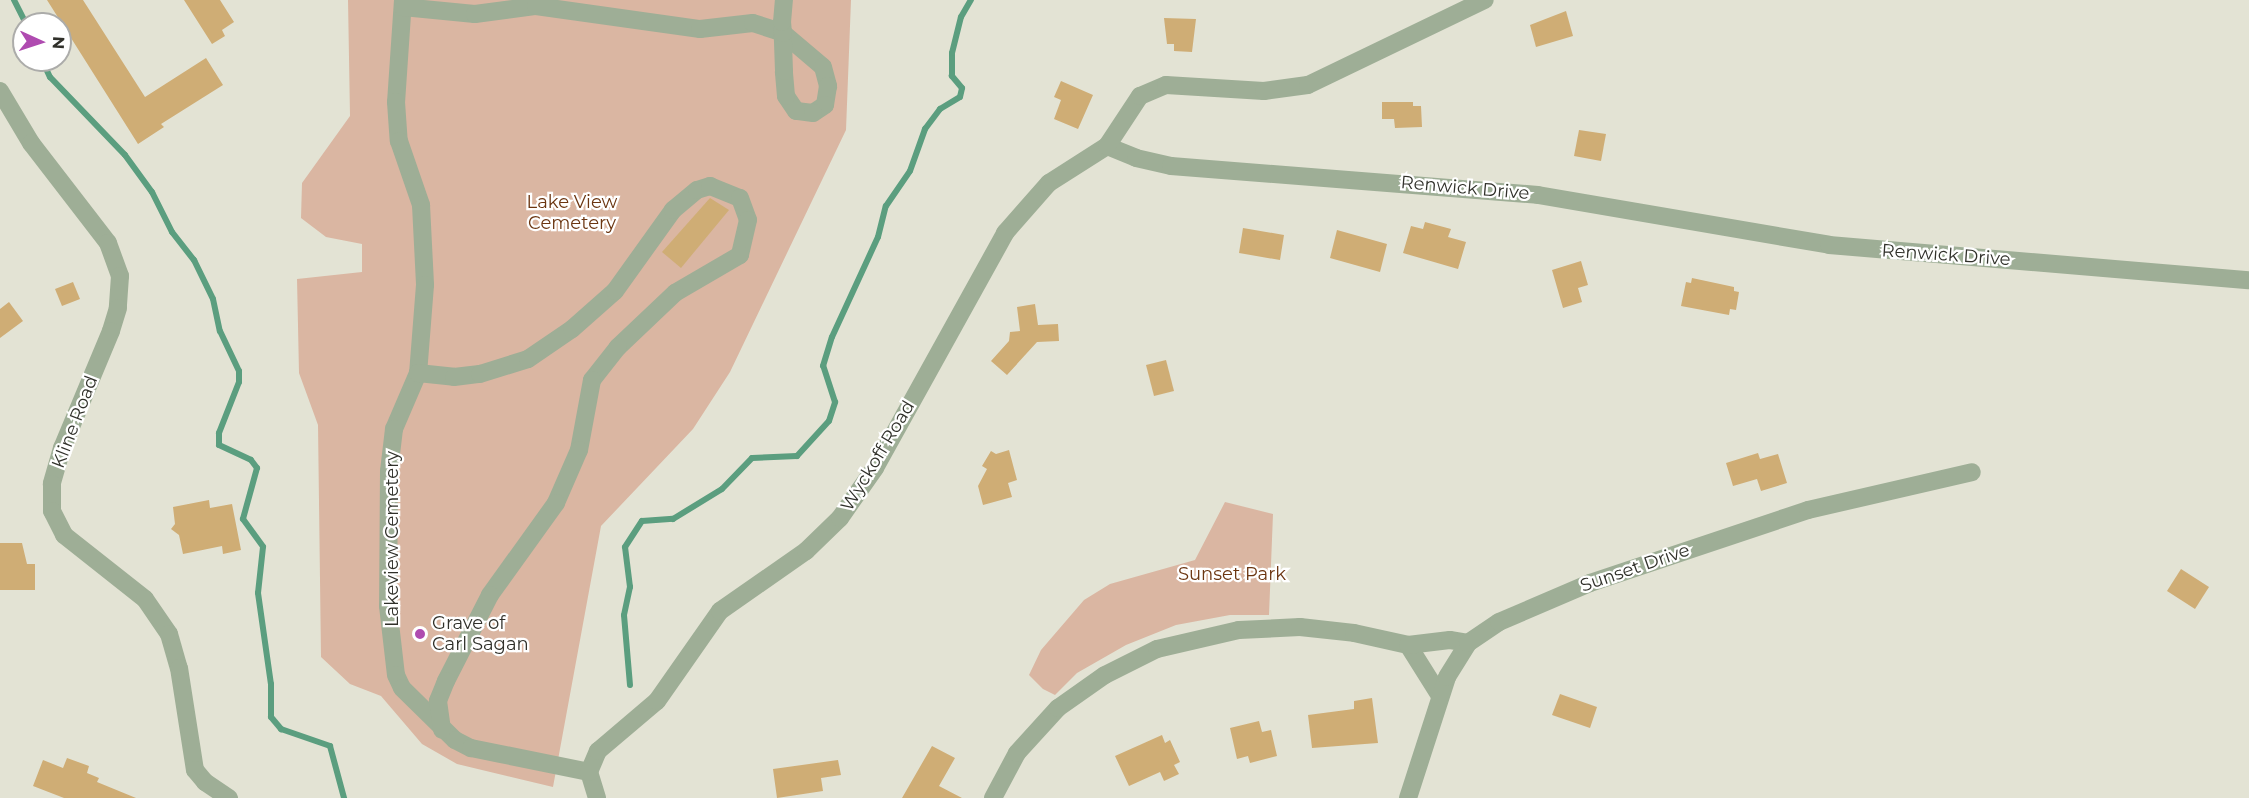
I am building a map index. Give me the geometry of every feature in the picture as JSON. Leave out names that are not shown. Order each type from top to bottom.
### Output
[{"type":"street","points":[[403,4],[475,15],[537,6],[700,30],[753,22],[783,33],[784,0]]},
{"type":"street","points":[[1107,146],[1131,106],[1153,89],[1178,84],[1264,92],[1308,85],[1485,0]]},
{"type":"street","name":"Lakeview Cemetery","points":[[403,4],[396,102],[399,141],[421,205],[425,285],[418,373],[394,429],[389,471],[388,606],[396,675],[402,688],[442,730],[471,748],[589,772]]},
{"type":"street","name":"Kline Road","points":[[0,91],[31,143],[108,243],[120,276],[118,308],[111,331],[62,448],[52,484],[52,511],[64,535],[145,599],[169,634],[179,668],[195,770],[205,782],[229,798]]},
{"type":"street","name":"Renwick Drive","points":[[1107,146],[1136,159],[1171,166],[1538,195],[1829,245],[2249,280]]},
{"type":"street","name":"Wyckoff Road","points":[[589,772],[598,752],[657,701],[720,611],[806,551],[840,518],[875,468],[1005,233],[1049,183],[1107,146]]},
{"type":"street","points":[[418,373],[480,374],[528,359],[572,329],[615,291],[673,210],[698,189],[710,186],[740,198],[748,220],[740,255],[675,293],[618,347],[592,380],[579,450],[556,503],[490,595],[446,681],[438,701],[442,730]]},
{"type":"street","name":"Sunset Drive","points":[[1468,643],[1530,607],[1732,535],[1808,510],[1972,472]]},
{"type":"street","points":[[993,798],[1017,753],[1058,708],[1105,675],[1157,649],[1239,630],[1300,627],[1354,633],[1408,645],[1449,640],[1468,643],[1440,696],[1408,798]]},
{"type":"street","points":[[1408,645],[1440,696]]},
{"type":"street","points":[[589,772],[597,798]]},
{"type":"green space","name":"Lake View Cemetery","points":[[348,0],[851,0],[846,130],[730,372],[693,429],[601,526],[553,787],[457,764],[422,744],[381,696],[350,684],[321,657],[318,425],[299,373],[297,279],[362,272],[362,244],[326,237],[301,218],[302,183],[350,116]]},
{"type":"green space","name":"Sunset Park","points":[[1225,502],[1273,514],[1269,615],[1230,615],[1176,625],[1126,645],[1077,673],[1055,695],[1043,689],[1029,675],[1041,650],[1084,600],[1110,584],[1195,560]]},
{"type":"building","points":[[47,0],[83,0],[145,97],[206,58],[223,85],[161,124],[164,127],[138,144],[72,40],[72,12],[55,12]]},
{"type":"building","points":[[184,0],[220,0],[234,22],[222,30],[225,36],[212,44]]},
{"type":"building","points":[[1566,11],[1573,36],[1536,47],[1530,25]]},
{"type":"building","points":[[1164,18],[1196,19],[1192,52],[1174,51],[1174,44],[1167,44]]},
{"type":"building","points":[[1061,81],[1093,95],[1078,129],[1054,119],[1061,100],[1054,97]]},
{"type":"building","points":[[1382,102],[1413,102],[1413,106],[1421,106],[1422,127],[1395,128],[1394,119],[1382,119]]},
{"type":"building","points":[[1579,130],[1606,134],[1601,161],[1574,156]]},
{"type":"building","points":[[710,198],[729,210],[681,268],[662,252]]},
{"type":"building","points":[[1425,222],[1451,229],[1448,237],[1466,242],[1458,269],[1403,253],[1411,226],[1423,229]]},
{"type":"building","points":[[1243,228],[1284,235],[1280,260],[1239,253]]},
{"type":"building","points":[[1337,230],[1387,244],[1380,272],[1330,258]]},
{"type":"building","points":[[1581,261],[1588,285],[1578,288],[1582,302],[1563,308],[1552,270]]},
{"type":"building","points":[[1692,278],[1734,287],[1734,291],[1739,292],[1736,310],[1730,309],[1729,315],[1681,306],[1686,282],[1691,283]]},
{"type":"building","points":[[73,282],[80,299],[62,306],[55,289]]},
{"type":"building","points":[[9,302],[23,321],[0,338],[0,309]]},
{"type":"building","points":[[1035,304],[1038,325],[1058,324],[1059,341],[1037,342],[1007,375],[991,361],[1009,341],[1010,332],[1020,331],[1017,307]]},
{"type":"building","points":[[1166,360],[1174,391],[1154,396],[1146,365]]},
{"type":"building","points":[[1009,450],[1017,480],[1008,483],[1012,497],[983,505],[978,486],[987,469],[982,466],[991,451],[996,454]]},
{"type":"building","points":[[1758,453],[1760,459],[1778,454],[1787,483],[1761,491],[1757,479],[1733,486],[1726,463]]},
{"type":"building","points":[[209,500],[210,508],[232,504],[241,550],[223,554],[222,546],[183,554],[179,535],[171,529],[175,524],[173,507]]},
{"type":"building","points":[[0,543],[22,543],[27,564],[35,564],[35,590],[0,590]]},
{"type":"building","points":[[2181,569],[2209,587],[2195,609],[2167,591]]},
{"type":"building","points":[[1560,694],[1597,707],[1590,728],[1552,715]]},
{"type":"building","points":[[1372,698],[1378,743],[1312,748],[1308,715],[1354,709],[1354,701]]},
{"type":"building","points":[[1259,721],[1262,732],[1271,730],[1277,756],[1250,763],[1248,756],[1237,759],[1230,728]]},
{"type":"building","points":[[1162,735],[1165,743],[1170,740],[1180,762],[1174,765],[1179,774],[1164,781],[1160,772],[1129,786],[1115,756]]},
{"type":"building","points":[[932,746],[955,758],[939,786],[962,798],[902,798]]},
{"type":"building","points":[[67,758],[89,766],[87,773],[99,778],[97,782],[136,798],[64,798],[33,786],[43,760],[63,768]]},
{"type":"building","points":[[838,760],[841,775],[821,778],[823,791],[777,798],[773,769]]},
{"type":"waterway","points":[[14,0],[20,12]]},
{"type":"waterway","points":[[630,685],[624,615],[630,587],[625,547],[642,521],[673,519],[722,489],[752,458],[797,456],[829,421],[835,402],[823,366],[832,337],[878,237],[886,206],[910,171],[925,129],[940,109],[960,97],[962,88],[952,76],[952,53],[961,17],[971,0]]},
{"type":"waterway","points":[[48,72],[125,155],[152,192],[172,232],[194,260],[213,299],[220,331],[239,371],[239,382],[219,433],[219,445],[251,460],[257,468],[243,519],[263,547],[258,593],[271,684],[271,717],[281,729],[330,746],[344,798]]},
{"type":"place","name":"Grave of Carl Sagan","points":[[420,634]]}]
